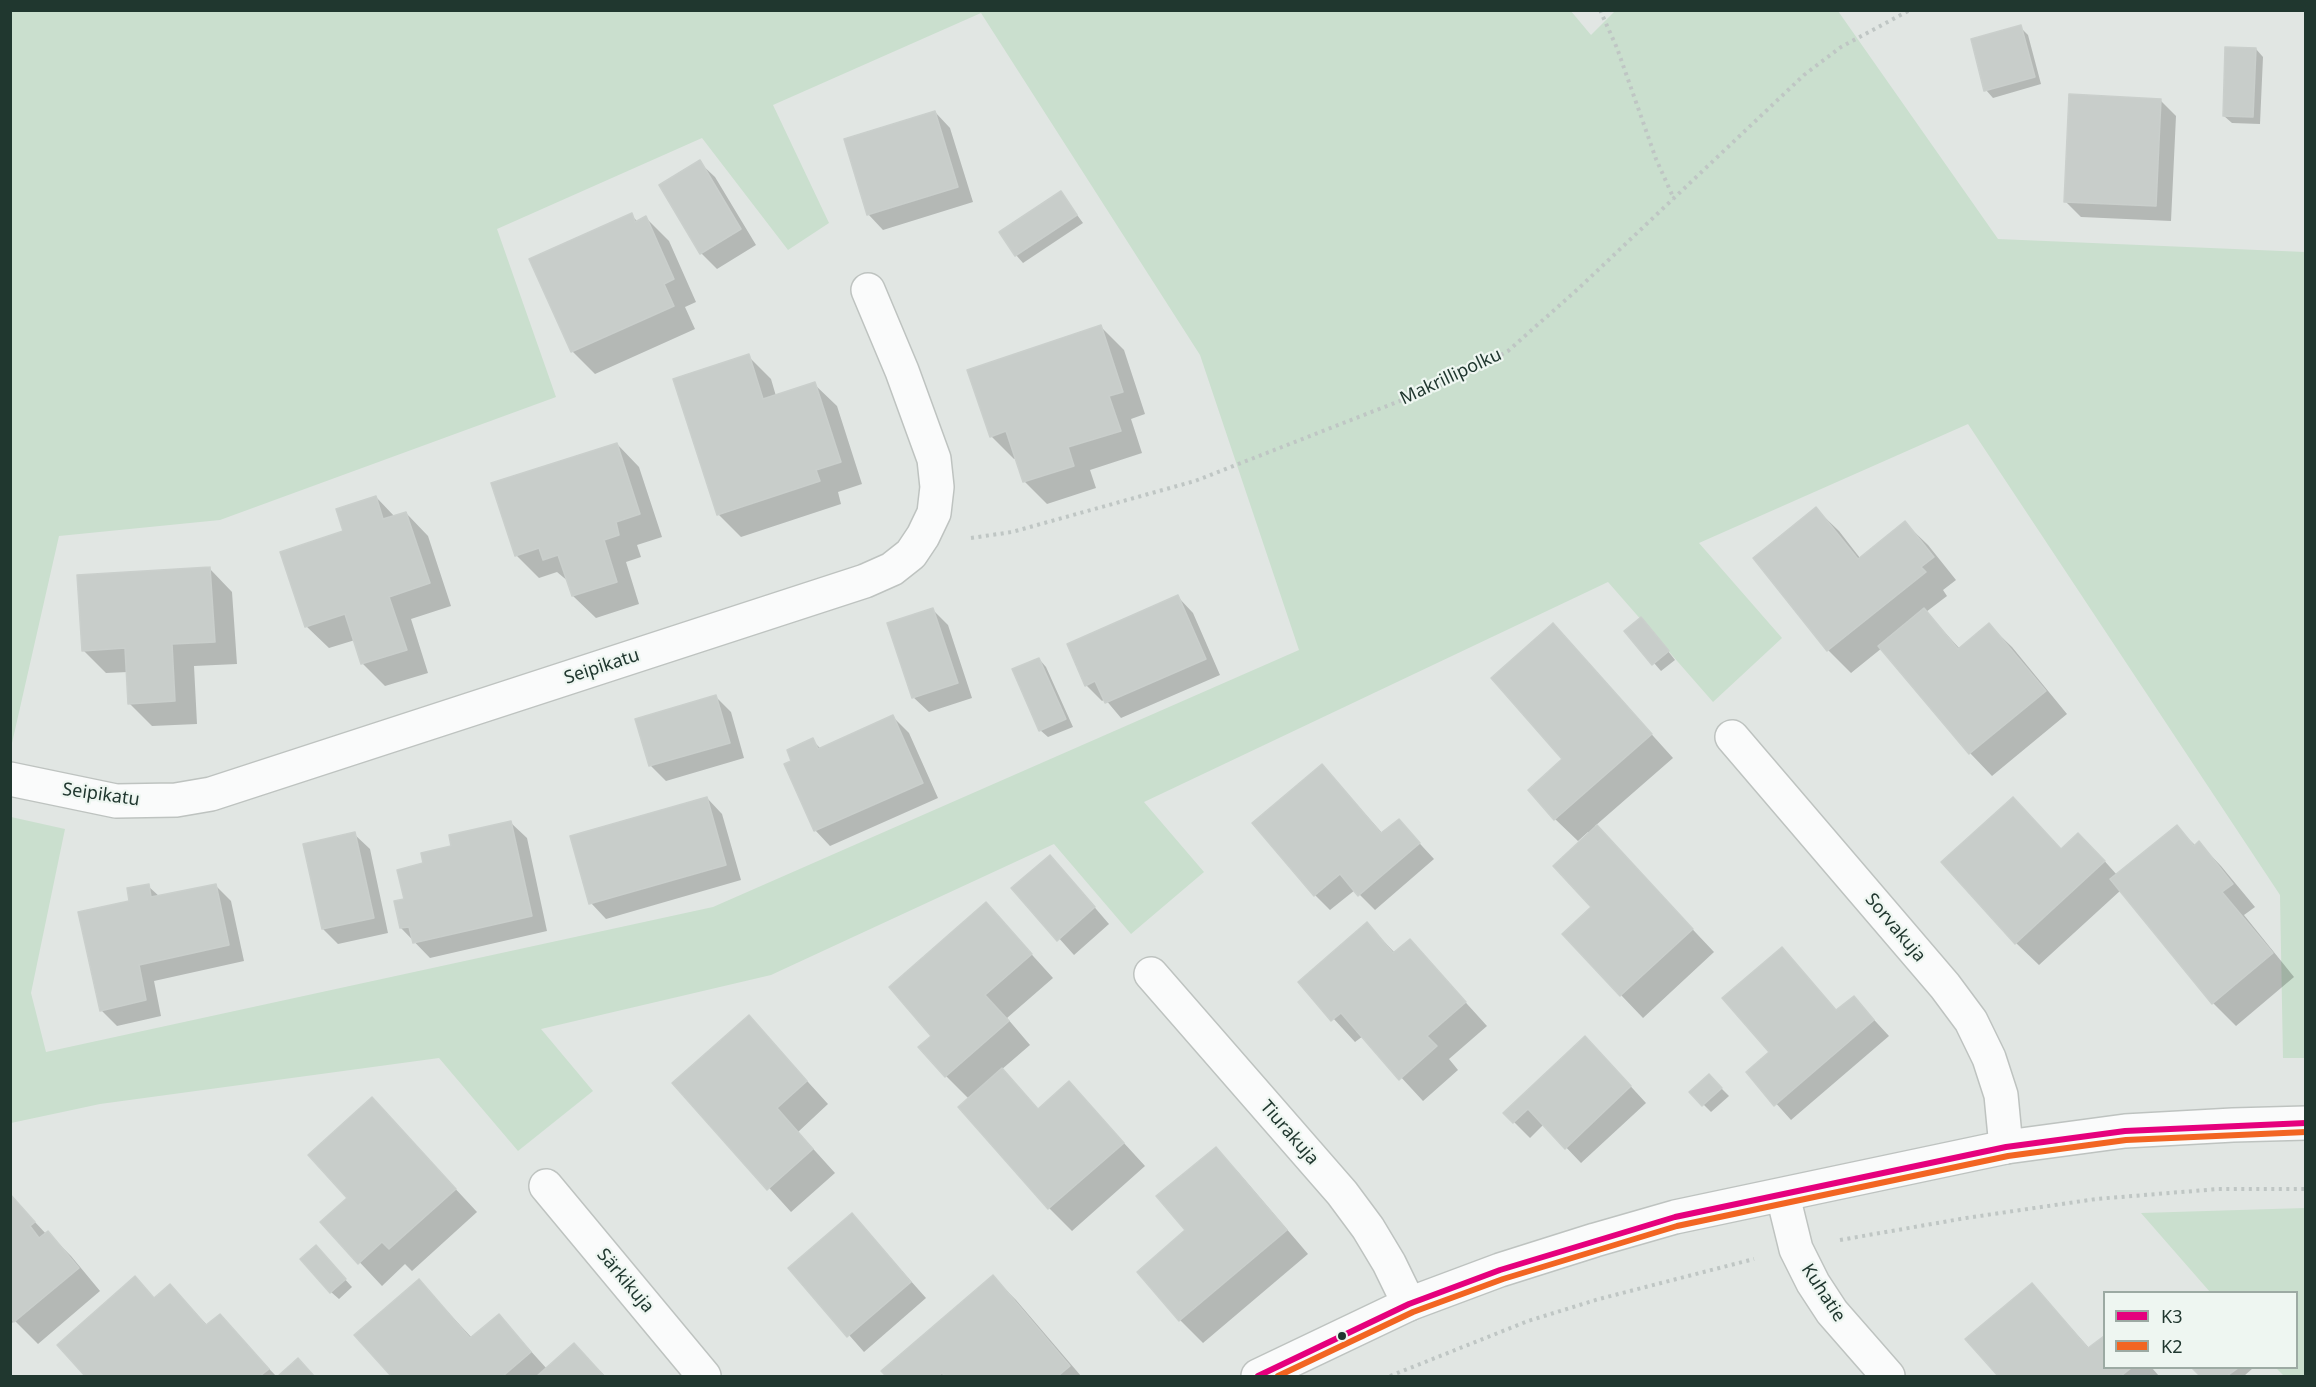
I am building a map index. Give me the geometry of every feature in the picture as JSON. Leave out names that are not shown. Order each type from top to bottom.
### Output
[{"type":"street","name":"Seipikatu","points":[[10,779],[116,801],[176,800],[211,794],[865,581],[898,564],[911,554],[924,536],[934,513],[937,487],[934,459],[902,371],[867,290]]},
{"type":"street","name":"Sorvakuja","points":[[1732,737],[1945,986],[1971,1021],[1989,1058],[2001,1095],[2006,1147]]},
{"type":"street","name":"Tiurakuja","points":[[1150,974],[1342,1194],[1368,1228],[1389,1263],[1409,1304]]},
{"type":"street","points":[[1258,1377],[1409,1304],[1500,1270],[1675,1217],[1784,1196],[2006,1147],[2125,1131],[2306,1123]]},
{"type":"street","name":"Särkikuja","points":[[546,1186],[704,1377]]},
{"type":"street","name":"Kuhatie","points":[[1784,1196],[1796,1249],[1813,1283],[1832,1312],[1888,1377]]},
{"type":"path","points":[[1600,10],[1617,48],[1656,159],[1674,199]]},
{"type":"path","name":"Makrillipolku","points":[[924,536],[977,538],[1012,532],[1195,481],[1461,377],[1508,351],[1580,288],[1804,75],[1841,47],[1910,10]]},
{"type":"green space","points":[[1570,10],[1591,35],[1615,11],[1838,11],[1998,239],[2305,252],[2305,1058],[2283,1058],[2280,895],[1968,424],[1699,543],[1782,638],[1713,702],[1608,582],[1144,802],[1204,872],[1131,934],[1054,844],[771,975],[541,1029],[593,1091],[518,1151],[439,1058],[100,1104],[11,1123],[11,817],[65,829],[31,993],[46,1052],[713,907],[1299,650],[1200,355],[981,13],[773,105],[829,223],[788,250],[702,138],[497,229],[556,397],[220,520],[59,536],[12,743],[10,11]]},
{"type":"green space","points":[[2305,1208],[2305,1376],[2284,1376],[2277,1369],[2298,1369],[2298,1291],[2209,1291],[2141,1213]]},
{"type":"building","points":[[2021,25],[2035,77],[1984,91],[1971,39]]},
{"type":"building","points":[[2225,47],[2256,48],[2253,117],[2223,116]]},
{"type":"building","points":[[2069,94],[2161,99],[2156,206],[2064,202]]},
{"type":"building","points":[[935,111],[958,187],[867,215],[844,139]]},
{"type":"building","points":[[700,160],[741,229],[700,254],[659,185]]},
{"type":"building","points":[[1061,191],[1077,215],[1015,256],[999,232]]},
{"type":"building","points":[[632,213],[635,222],[646,216],[674,279],[664,284],[674,306],[571,352],[529,259]]},
{"type":"building","points":[[1101,325],[1123,392],[1109,396],[1121,431],[1068,447],[1074,466],[1023,482],[1006,431],[990,437],[967,370]]},
{"type":"building","points":[[749,354],[763,399],[815,382],[841,462],[816,470],[820,481],[717,515],[673,379]]},
{"type":"building","points":[[617,443],[640,514],[616,522],[619,535],[604,540],[617,582],[572,596],[558,555],[543,560],[539,548],[515,556],[491,483]]},
{"type":"building","points":[[376,496],[383,519],[406,512],[430,583],[389,597],[407,650],[361,664],[345,614],[305,627],[280,552],[343,531],[336,509]]},
{"type":"building","points":[[1816,507],[1858,559],[1905,521],[1934,557],[1921,567],[1926,572],[1827,651],[1753,558]]},
{"type":"building","points":[[210,567],[215,642],[172,644],[175,701],[128,704],[125,648],[82,651],[77,575]]},
{"type":"building","points":[[1178,595],[1206,659],[1105,703],[1095,681],[1085,686],[1067,644]]},
{"type":"building","points":[[933,608],[958,683],[912,698],[887,623]]},
{"type":"building","points":[[1924,608],[1958,649],[1989,623],[2046,691],[1969,754],[1878,646]]},
{"type":"building","points":[[1641,617],[1669,651],[1652,665],[1624,631]]},
{"type":"building","points":[[1553,623],[1652,734],[1554,820],[1528,790],[1562,759],[1491,678]]},
{"type":"building","points":[[1039,658],[1066,719],[1039,731],[1012,669]]},
{"type":"building","points":[[716,695],[730,743],[649,766],[635,719]]},
{"type":"building","points":[[893,715],[923,783],[814,831],[784,764],[791,761],[787,750],[813,738],[818,749]]},
{"type":"building","points":[[1322,764],[1381,833],[1399,819],[1420,843],[1358,896],[1340,874],[1314,896],[1252,823]]},
{"type":"building","points":[[707,797],[726,865],[589,904],[570,836]]},
{"type":"building","points":[[2013,797],[2061,849],[2078,833],[2105,861],[2015,944],[1941,862]]},
{"type":"building","points":[[511,821],[532,916],[413,943],[409,927],[400,928],[394,901],[404,899],[397,870],[423,863],[421,853],[451,846],[449,835]]},
{"type":"building","points":[[1597,825],[1693,929],[1620,996],[1562,934],[1591,907],[1553,866]]},
{"type":"building","points":[[2177,825],[2194,846],[2199,841],[2233,884],[2222,892],[2273,953],[2212,1004],[2110,879]]},
{"type":"building","points":[[355,832],[374,918],[322,929],[303,844]]},
{"type":"building","points":[[1050,855],[1095,907],[1057,941],[1011,888]]},
{"type":"building","points":[[149,884],[151,897],[216,884],[229,945],[139,965],[146,1000],[100,1011],[78,912],[129,901],[127,888]]},
{"type":"building","points":[[986,902],[1032,954],[985,995],[1009,1021],[945,1077],[918,1047],[931,1036],[889,987]]},
{"type":"building","points":[[1367,922],[1393,953],[1410,939],[1466,1002],[1427,1036],[1437,1046],[1399,1080],[1341,1013],[1331,1021],[1298,982]]},
{"type":"building","points":[[1782,947],[1836,1010],[1854,996],[1874,1020],[1774,1106],[1746,1072],[1769,1052],[1722,998]]},
{"type":"building","points":[[749,1015],[807,1081],[777,1108],[813,1149],[767,1190],[672,1083]]},
{"type":"building","points":[[1585,1036],[1631,1086],[1565,1149],[1528,1109],[1513,1123],[1503,1113]]},
{"type":"building","points":[[1002,1068],[1038,1109],[1069,1081],[1124,1143],[1048,1209],[958,1107]]},
{"type":"building","points":[[1709,1074],[1722,1088],[1702,1106],[1689,1092]]},
{"type":"building","points":[[372,1097],[456,1189],[389,1249],[382,1242],[358,1264],[320,1222],[347,1198],[308,1155]]},
{"type":"building","points":[[1216,1147],[1287,1230],[1179,1321],[1137,1272],[1185,1230],[1156,1196]]},
{"type":"building","points":[[10,1194],[35,1222],[30,1226],[39,1238],[48,1231],[79,1268],[14,1322],[10,1318]]},
{"type":"building","points":[[852,1213],[911,1282],[847,1337],[788,1268]]},
{"type":"building","points":[[316,1245],[346,1279],[330,1293],[300,1259]]},
{"type":"building","points":[[993,1275],[1070,1366],[1058,1376],[945,1376],[942,1373],[938,1376],[886,1376],[881,1371]]},
{"type":"building","points":[[135,1276],[154,1298],[170,1284],[206,1325],[220,1314],[269,1369],[260,1376],[85,1376],[57,1345]]},
{"type":"building","points":[[419,1279],[470,1338],[499,1314],[531,1352],[503,1376],[391,1376],[354,1335]]},
{"type":"building","points":[[2032,1283],[2088,1348],[2103,1337],[2103,1369],[2130,1369],[2121,1376],[1998,1376],[1965,1339]]},
{"type":"building","points":[[574,1343],[604,1376],[537,1376]]},
{"type":"building","points":[[298,1358],[314,1376],[278,1376]]},
{"type":"building","points":[[2193,1369],[2237,1369],[2227,1376],[2200,1376]]},
{"type":"transit line","name":"K3","points":[[1258,1376],[1409,1304],[1500,1270],[1675,1217],[2006,1147],[2125,1131],[2306,1123]]},
{"type":"transit line","name":"K2","points":[[1278,1376],[1413,1312],[1503,1279],[1677,1226],[2008,1156],[2126,1140],[2306,1132]]}]
